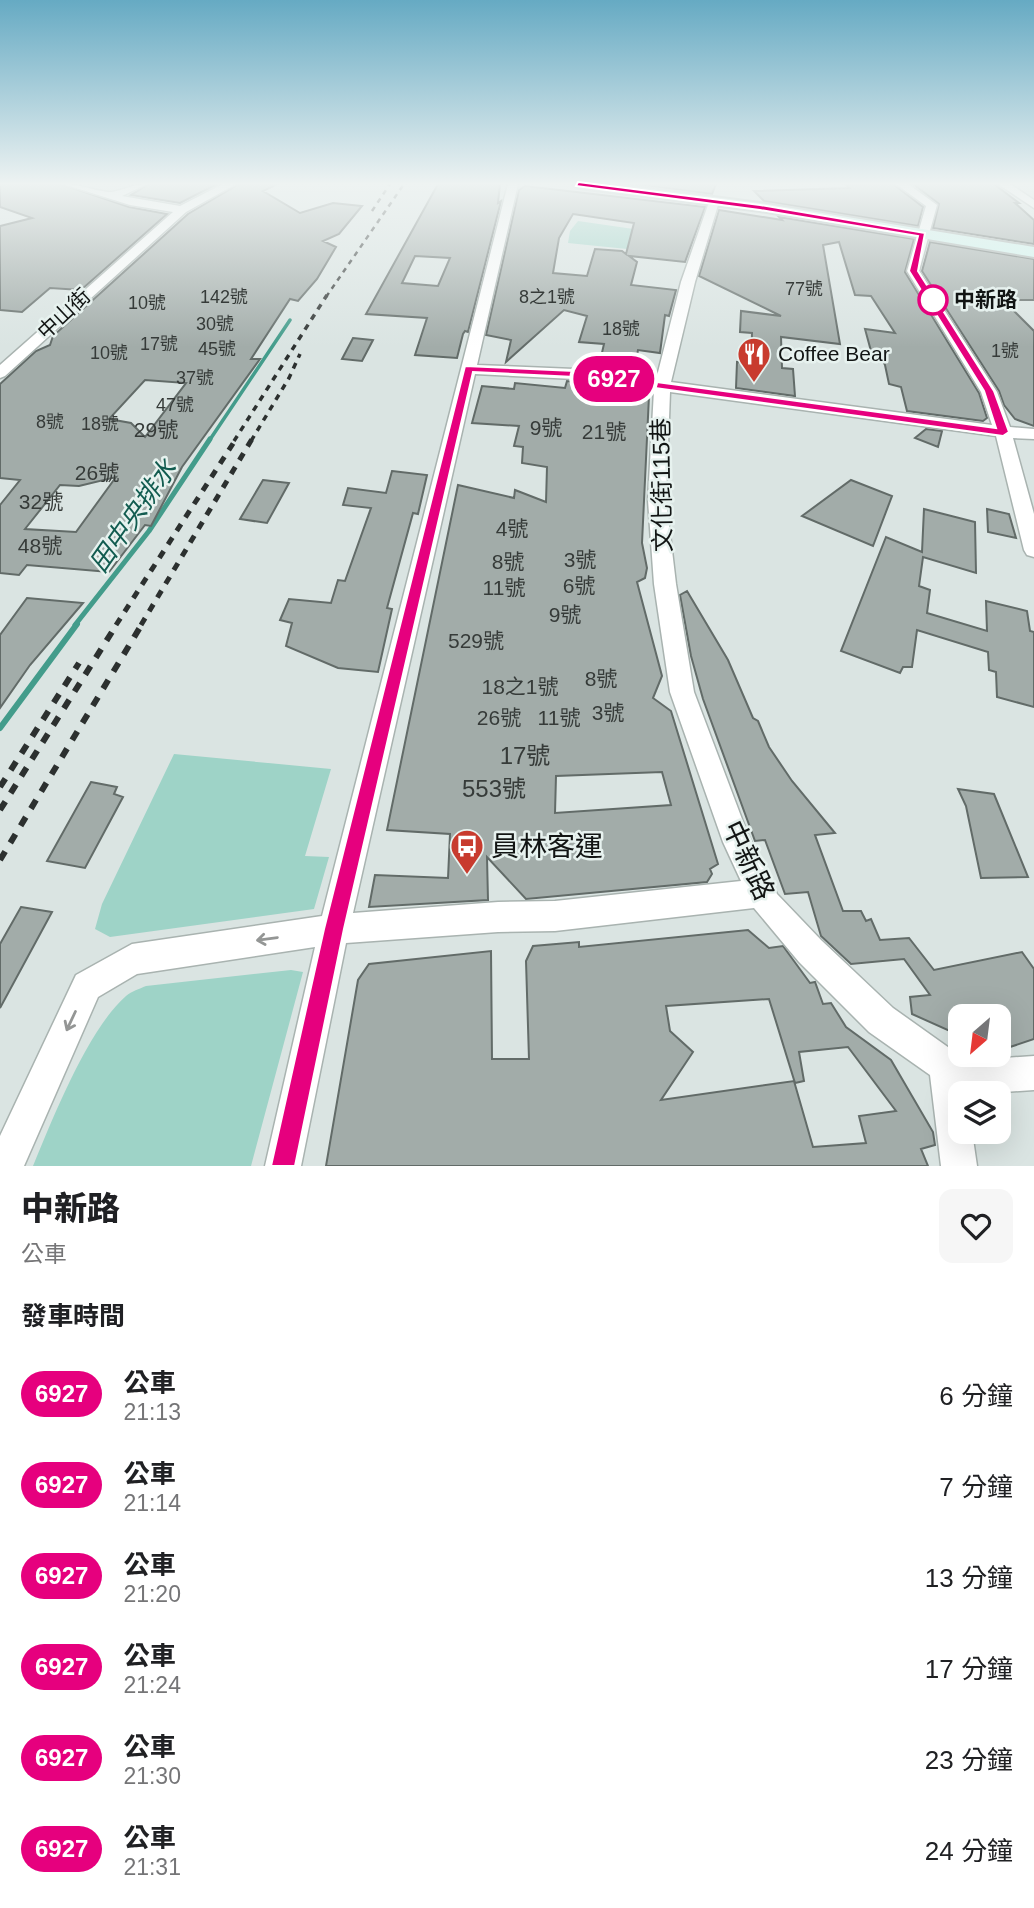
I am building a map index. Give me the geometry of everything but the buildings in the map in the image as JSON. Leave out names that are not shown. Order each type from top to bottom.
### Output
[{"type":"main road","points":[[947,238],[1034,251]]},
{"type":"street","name":"中山街","points":[[0,373],[149,238]]},
{"type":"street","points":[[283,1166],[334,929],[500,238]]},
{"type":"street","name":"文化街115巷","points":[[665,584],[657,500],[662,386],[688,282],[702,238]]},
{"type":"street","points":[[916,238],[914,271],[989,391],[1003,432],[1034,550]]},
{"type":"street","points":[[469,369],[575,374],[1034,434]]},
{"type":"street","name":"中新路","points":[[665,584],[682,692],[737,842],[760,893],[810,951],[881,1020],[946,1066]]},
{"type":"street","points":[[5,1166],[87,986],[132,958],[334,929],[498,917],[555,916],[760,893]]},
{"type":"street","points":[[959,1166],[946,1066],[1004,1075],[1034,1073]]},
{"type":"green space","points":[[569,238],[683,238],[686,255],[568,243]]},
{"type":"green space","points":[[174,754],[331,769],[305,856],[329,857],[314,909],[110,937],[95,929],[102,904]]},
{"type":"green space","points":[[291,970],[303,972],[251,1166],[33,1166],[85,1052],[98,1030],[126,996],[146,986]]},
{"type":"waterway","name":"田中央排水","points":[[209,441],[290,320]]},
{"type":"waterway","name":"田中央排水","points":[[75,625],[149,531],[210,439]]},
{"type":"waterway","name":"田中央排水","points":[[0,728],[77,624]]},
{"type":"railway","points":[[326,297],[366,238]]},
{"type":"railway","points":[[234,441],[327,295]]},
{"type":"railway","points":[[251,441],[289,378],[300,354]]},
{"type":"railway","points":[[116,625],[236,439]]},
{"type":"railway","points":[[141,625],[252,439]]},
{"type":"railway","points":[[0,810],[117,624]]},
{"type":"railway","points":[[0,860],[142,624]]},
{"type":"railway","points":[[0,787],[79,663]]},
{"type":"bus line","name":"6927","points":[[283,1166],[334,929],[469,369],[575,374],[1003,432],[989,391],[914,271],[921,238]]},
{"type":"place","name":"中新路","points":[[933,300]]},
{"type":"place","name":"Coffee Bear","points":[[754,384]]},
{"type":"place","name":"員林客運","points":[[467,876]]}]
